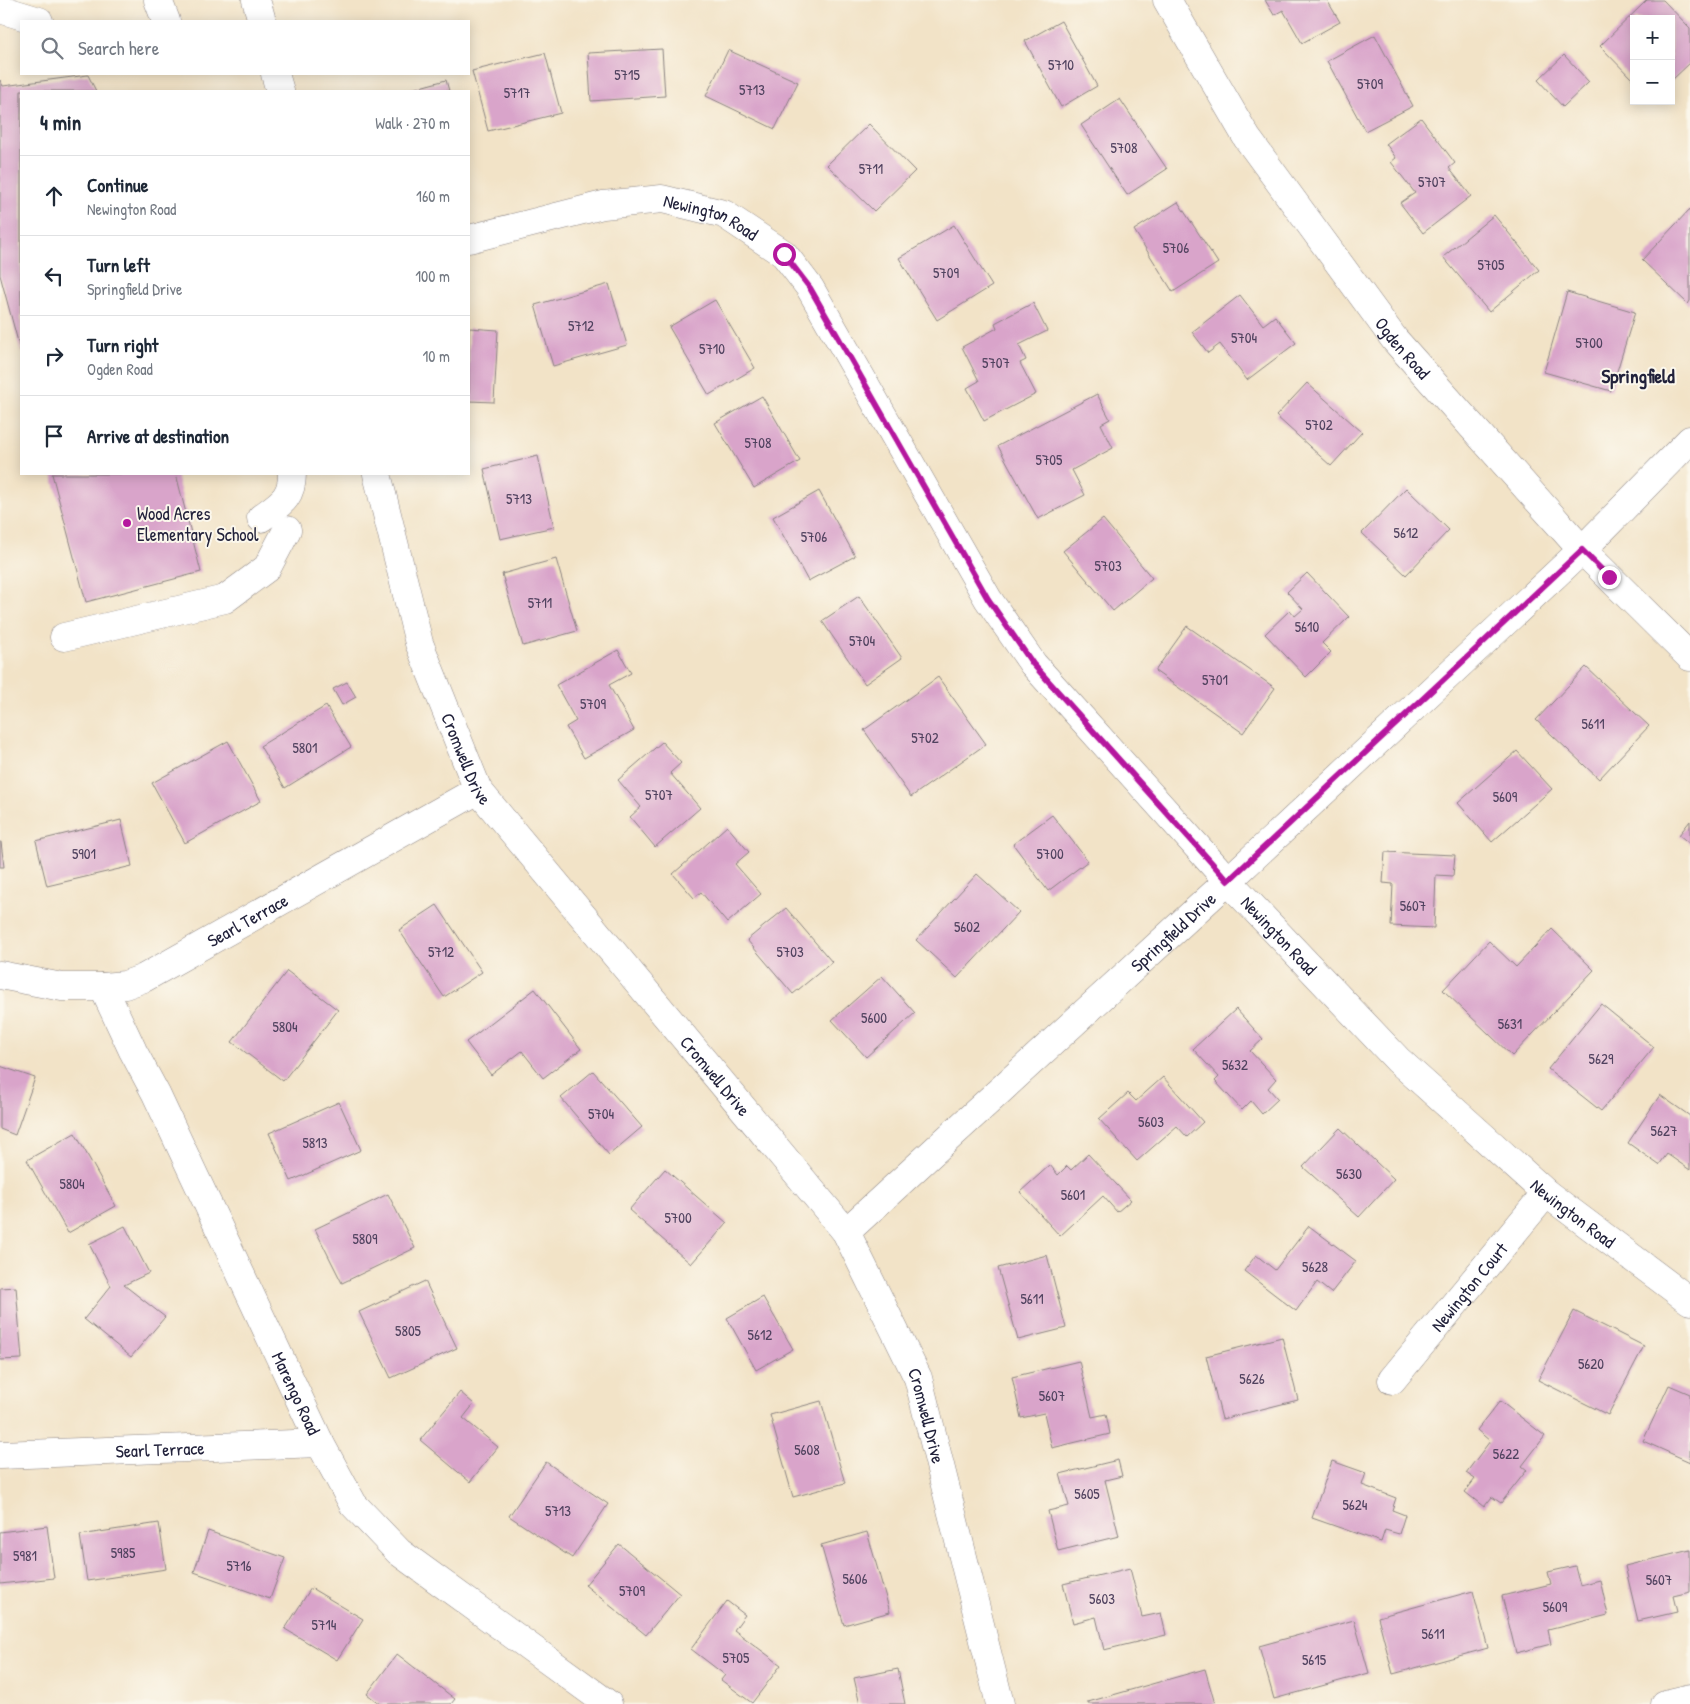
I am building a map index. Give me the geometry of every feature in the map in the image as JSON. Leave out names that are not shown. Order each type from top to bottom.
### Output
[{"type":"street","points":[[158,0],[166,20]]},
{"type":"street","name":"Ogden Road","points":[[1167,0],[1247,138],[1395,340],[1582,550],[1690,657]]},
{"type":"street","points":[[0,9],[36,20]]},
{"type":"street","points":[[275,75],[280,90]]},
{"type":"street","name":"Newington Road","points":[[470,239],[603,205],[662,199],[724,214],[784,254],[810,288],[988,599],[1033,664],[1228,881],[1398,1060],[1546,1192],[1690,1300]]},
{"type":"street","name":"Springfield Drive","points":[[846,1232],[1228,881],[1582,550],[1690,440]]},
{"type":"street","points":[[261,518],[286,497],[292,485],[292,475]]},
{"type":"street","name":"Cromwell Drive","points":[[377,475],[419,643],[478,790],[846,1232],[918,1378],[1000,1704]]},
{"type":"street","points":[[64,637],[225,599],[268,568],[287,530]]},
{"type":"street","name":"Searl Terrace","points":[[0,975],[62,987],[125,985],[144,978],[478,790]]},
{"type":"street","name":"Marengo Road","points":[[103,987],[133,1051],[156,1094],[320,1443],[353,1504],[399,1552],[608,1704]]},
{"type":"street","name":"Newington Court","points":[[1392,1380],[1546,1192]]},
{"type":"street","name":"Searl Terrace","points":[[0,1455],[320,1443]]},
{"type":"street","points":[[1665,1704],[1690,1698]]},
{"type":"building","points":[[1265,0],[1327,0],[1340,22],[1302,43],[1283,10],[1274,15]]},
{"type":"building","points":[[1647,0],[1663,0],[1690,28],[1690,63],[1675,77],[1675,15],[1632,15]]},
{"type":"building","points":[[1630,17],[1630,77],[1600,46]]},
{"type":"building","points":[[1061,21],[1097,86],[1061,107],[1025,41]]},
{"type":"building","points":[[1375,35],[1413,106],[1365,131],[1327,61]]},
{"type":"building","points":[[662,49],[665,96],[591,101],[588,53]]},
{"type":"building","points":[[728,50],[798,82],[775,129],[706,96]]},
{"type":"building","points":[[545,53],[561,113],[488,131],[472,71]]},
{"type":"building","points":[[1564,55],[1589,82],[1563,107],[1538,80]]},
{"type":"building","points":[[88,75],[96,90],[20,90],[20,349],[0,275],[0,80],[3,86]]},
{"type":"building","points":[[446,80],[449,90],[409,90]]},
{"type":"building","points":[[1120,99],[1167,169],[1127,195],[1081,125]]},
{"type":"building","points":[[1421,118],[1455,163],[1449,168],[1471,196],[1423,233],[1400,203],[1415,193],[1391,162],[1396,158],[1386,144]]},
{"type":"building","points":[[869,124],[915,171],[874,211],[827,165]]},
{"type":"building","points":[[1178,202],[1218,263],[1173,292],[1134,230]]},
{"type":"building","points":[[1690,209],[1690,301],[1688,304],[1642,260]]},
{"type":"building","points":[[1494,215],[1539,270],[1489,312],[1443,257]]},
{"type":"building","points":[[954,225],[992,286],[937,320],[899,258]]},
{"type":"building","points":[[609,284],[627,345],[553,366],[535,305]]},
{"type":"building","points":[[1567,292],[1635,312],[1611,391],[1544,372]]},
{"type":"building","points":[[1240,295],[1263,325],[1275,316],[1296,343],[1247,380],[1220,344],[1208,353],[1192,332]]},
{"type":"building","points":[[715,300],[755,368],[709,395],[669,327]]},
{"type":"building","points":[[1033,303],[1047,331],[1019,345],[1026,360],[1020,363],[1036,394],[984,421],[967,388],[979,381],[962,347],[997,328],[995,323]]},
{"type":"building","points":[[470,328],[498,330],[494,402],[470,401]]},
{"type":"building","points":[[1307,383],[1362,432],[1331,466],[1276,416]]},
{"type":"building","points":[[1097,394],[1110,419],[1101,424],[1113,448],[1072,470],[1085,495],[1038,519],[998,446]]},
{"type":"building","points":[[762,396],[800,461],[754,488],[715,423]]},
{"type":"building","points":[[538,456],[554,527],[500,539],[484,469]]},
{"type":"building","name":"Wood Acres Elementary School","points":[[52,475],[176,475],[201,572],[86,602]]},
{"type":"building","points":[[1406,488],[1449,530],[1406,575],[1362,533]]},
{"type":"building","points":[[819,491],[855,556],[808,581],[773,517]]},
{"type":"building","points":[[1103,519],[1152,578],[1113,611],[1063,551]]},
{"type":"building","points":[[556,559],[577,631],[523,646],[502,574]]},
{"type":"building","points":[[1307,573],[1349,617],[1322,643],[1331,652],[1306,677],[1265,634],[1290,610],[1295,616],[1303,609],[1287,592]]},
{"type":"building","points":[[859,596],[902,658],[865,684],[822,621]]},
{"type":"building","points":[[1187,626],[1275,688],[1243,733],[1155,671]]},
{"type":"building","points":[[618,650],[631,673],[609,685],[634,730],[584,758],[566,727],[576,721],[556,685]]},
{"type":"building","points":[[1586,667],[1649,726],[1599,779],[1536,720]]},
{"type":"building","points":[[938,677],[986,744],[911,797],[864,730]]},
{"type":"building","points":[[347,682],[356,697],[342,705],[333,689]]},
{"type":"building","points":[[326,706],[351,747],[285,788],[260,746]]},
{"type":"building","points":[[228,741],[261,801],[185,843],[152,783]]},
{"type":"building","points":[[662,742],[681,763],[670,773],[700,808],[655,847],[630,817],[641,807],[618,780]]},
{"type":"building","points":[[1517,751],[1552,789],[1492,842],[1458,803]]},
{"type":"building","points":[[1052,815],[1088,861],[1048,891],[1013,844]]},
{"type":"building","points":[[121,820],[132,866],[47,886],[36,841]]},
{"type":"building","points":[[1690,821],[1690,844],[1679,835]]},
{"type":"building","points":[[727,826],[749,852],[735,864],[761,894],[727,923],[701,892],[694,898],[673,874]]},
{"type":"building","points":[[1,842],[4,867],[0,867]]},
{"type":"building","points":[[1385,852],[1455,855],[1453,876],[1436,875],[1434,928],[1391,926],[1393,884],[1383,883]]},
{"type":"building","points":[[977,874],[1019,912],[957,978],[916,940]]},
{"type":"building","points":[[437,905],[482,972],[444,997],[399,930]]},
{"type":"building","points":[[786,908],[832,962],[793,994],[747,940]]},
{"type":"building","points":[[1552,929],[1594,970],[1512,1056],[1443,990],[1489,941],[1516,967]]},
{"type":"building","points":[[287,971],[338,1010],[283,1081],[232,1042]]},
{"type":"building","points":[[882,976],[915,1013],[866,1057],[832,1020]]},
{"type":"building","points":[[535,989],[581,1049],[543,1078],[522,1051],[491,1075],[466,1042]]},
{"type":"building","points":[[1601,1004],[1654,1047],[1601,1111],[1548,1069]]},
{"type":"building","points":[[1236,1009],[1263,1039],[1250,1051],[1276,1079],[1268,1088],[1278,1099],[1262,1114],[1251,1101],[1242,1110],[1215,1081],[1219,1077],[1193,1049]]},
{"type":"building","points":[[0,1066],[35,1078],[15,1135],[0,1129]]},
{"type":"building","points":[[593,1071],[642,1127],[609,1155],[561,1098]]},
{"type":"building","points":[[1163,1077],[1203,1122],[1187,1137],[1177,1126],[1137,1161],[1099,1119],[1128,1093],[1136,1101]]},
{"type":"building","points":[[1660,1095],[1690,1116],[1690,1170],[1667,1154],[1659,1165],[1628,1143]]},
{"type":"building","points":[[339,1102],[361,1150],[291,1181],[269,1133]]},
{"type":"building","points":[[1340,1128],[1394,1179],[1359,1217],[1303,1167]]},
{"type":"building","points":[[75,1133],[116,1206],[68,1233],[27,1160]]},
{"type":"building","points":[[1088,1154],[1131,1200],[1117,1212],[1103,1196],[1060,1236],[1020,1192],[1050,1165],[1058,1175],[1067,1166],[1071,1170]]},
{"type":"building","points":[[665,1169],[727,1223],[691,1264],[629,1210]]},
{"type":"building","points":[[388,1194],[415,1248],[342,1283],[315,1229]]},
{"type":"building","points":[[125,1226],[149,1273],[124,1285],[165,1317],[131,1357],[84,1319],[111,1286],[89,1244]]},
{"type":"building","points":[[1309,1226],[1356,1261],[1331,1293],[1317,1282],[1296,1311],[1244,1271],[1256,1255],[1275,1270]]},
{"type":"building","points":[[1047,1255],[1066,1328],[1018,1340],[998,1268]]},
{"type":"building","points":[[425,1281],[457,1348],[391,1378],[359,1312]]},
{"type":"building","points":[[16,1287],[22,1359],[0,1360],[0,1288]]},
{"type":"building","points":[[763,1297],[793,1349],[756,1370],[727,1318]]},
{"type":"building","points":[[1574,1311],[1644,1346],[1608,1415],[1538,1380]]},
{"type":"building","points":[[1282,1337],[1298,1400],[1222,1419],[1206,1356]]},
{"type":"building","points":[[1079,1361],[1092,1417],[1106,1414],[1110,1434],[1052,1448],[1044,1413],[1021,1418],[1012,1377]]},
{"type":"building","points":[[1669,1385],[1690,1394],[1690,1462],[1643,1441]]},
{"type":"building","points":[[460,1392],[474,1404],[463,1418],[498,1447],[470,1482],[420,1440]]},
{"type":"building","points":[[821,1401],[845,1483],[793,1497],[770,1415]]},
{"type":"building","points":[[1500,1401],[1545,1436],[1522,1466],[1527,1470],[1501,1503],[1492,1497],[1484,1507],[1465,1492],[1475,1479],[1466,1473],[1490,1441],[1477,1430]]},
{"type":"building","points":[[1118,1460],[1122,1476],[1105,1480],[1119,1536],[1058,1551],[1048,1511],[1069,1506],[1060,1474]]},
{"type":"building","points":[[1332,1461],[1366,1473],[1362,1485],[1396,1498],[1392,1510],[1405,1515],[1399,1534],[1385,1530],[1381,1542],[1312,1518]]},
{"type":"building","points":[[546,1462],[608,1504],[572,1558],[509,1516]]},
{"type":"building","points":[[159,1523],[166,1569],[87,1581],[80,1535]]},
{"type":"building","points":[[47,1526],[54,1578],[0,1584],[0,1532]]},
{"type":"building","points":[[208,1531],[285,1558],[270,1599],[194,1572]]},
{"type":"building","points":[[867,1532],[890,1612],[844,1625],[821,1545]]},
{"type":"building","points":[[619,1544],[680,1594],[646,1635],[585,1585]]},
{"type":"building","points":[[1690,1550],[1690,1592],[1673,1596],[1677,1612],[1638,1621],[1625,1566]]},
{"type":"building","points":[[1575,1566],[1580,1585],[1600,1580],[1608,1615],[1548,1630],[1551,1644],[1516,1653],[1502,1596],[1551,1584],[1548,1572]]},
{"type":"building","points":[[1130,1568],[1142,1617],[1161,1613],[1166,1635],[1104,1650],[1096,1617],[1073,1623],[1063,1584]]},
{"type":"building","points":[[311,1588],[363,1619],[337,1660],[285,1629]]},
{"type":"building","points":[[1473,1591],[1488,1648],[1393,1674],[1378,1617]]},
{"type":"building","points":[[727,1601],[745,1615],[734,1630],[781,1665],[752,1703],[721,1680],[725,1675],[691,1649]]},
{"type":"building","points":[[1354,1620],[1369,1673],[1274,1699],[1259,1646]]},
{"type":"building","points":[[397,1654],[455,1699],[451,1704],[380,1704],[367,1694]]},
{"type":"building","points":[[898,1669],[905,1704],[860,1704],[854,1678]]},
{"type":"building","points":[[1205,1669],[1215,1704],[1088,1704],[1088,1702]]},
{"type":"place","name":"Wood Acres Elementary School","points":[[127,523]]},
{"type":"district","name":"Springfield","points":[[1638,376]]},
{"type":"route","points":[[784,254],[810,288],[988,599],[1033,664],[1228,881],[1582,550],[1609,577]]}]
